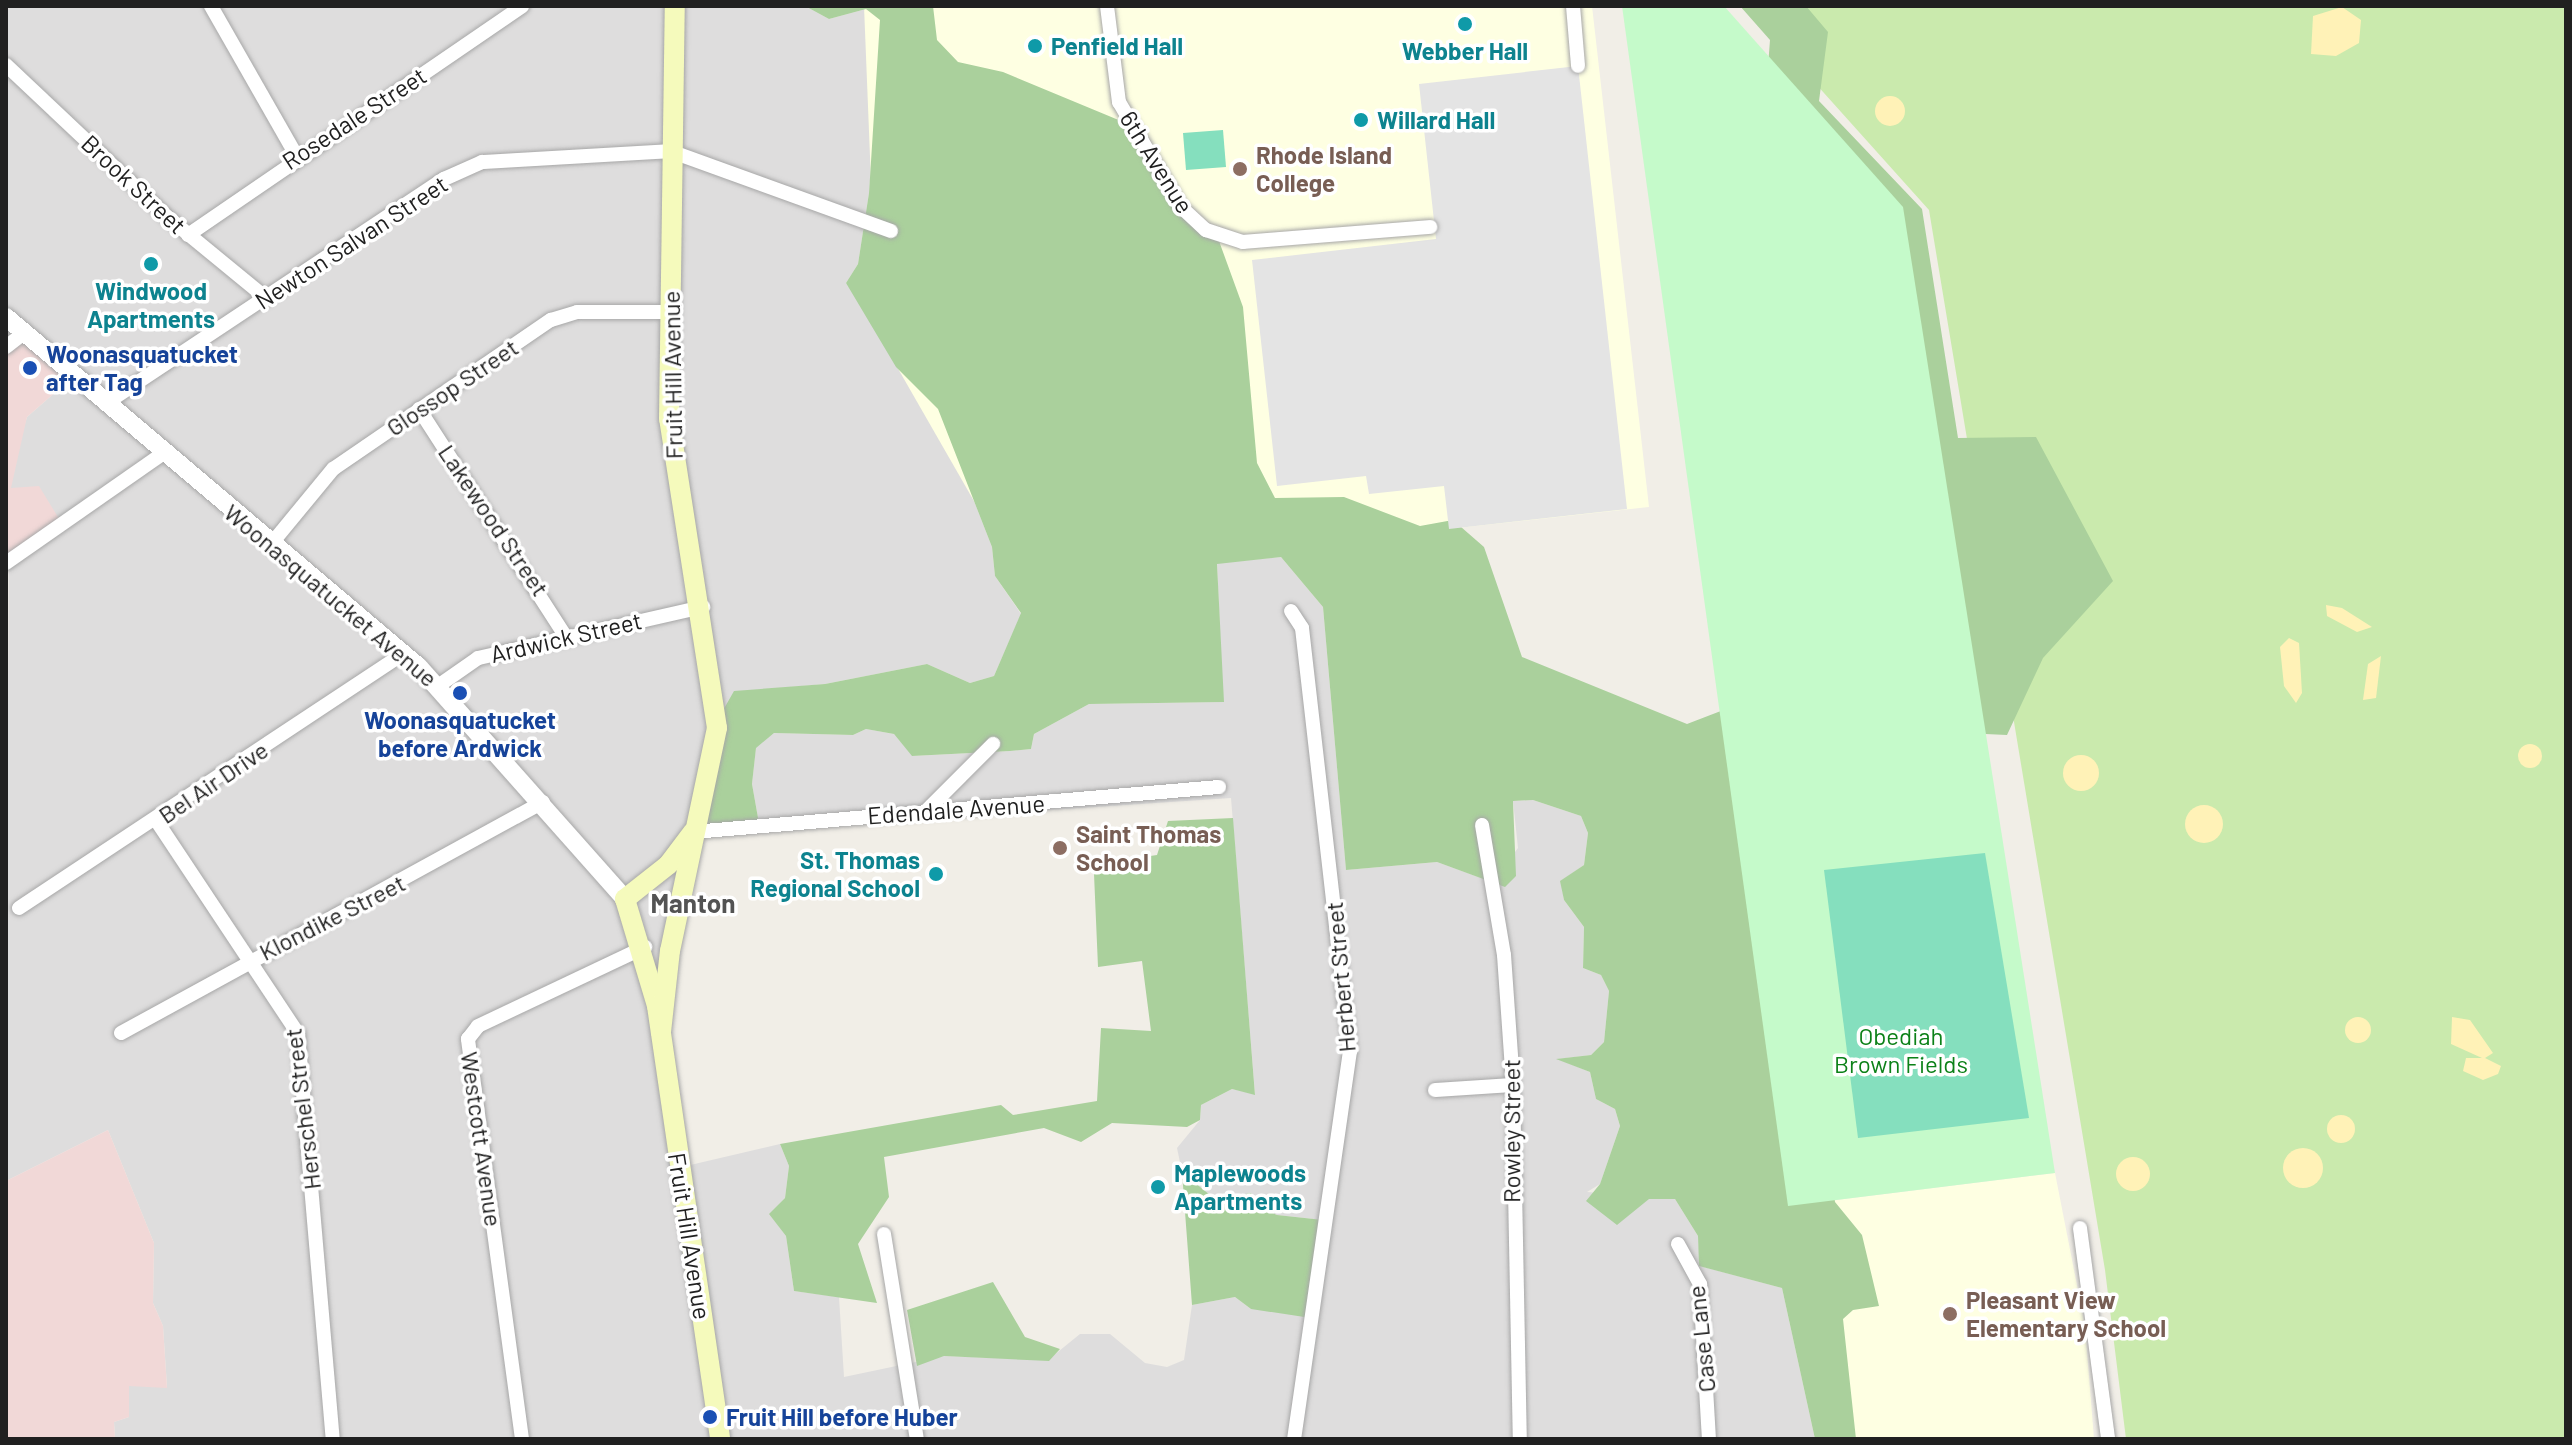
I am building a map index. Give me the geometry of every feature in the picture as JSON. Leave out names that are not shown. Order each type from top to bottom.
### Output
[{"type":"main road","name":"Fruit Hill Avenue","points":[[661,1032],[693,832],[717,728],[703,607],[674,478],[669,312],[675,6]]},
{"type":"main road","name":"Fruit Hill Avenue","points":[[625,899],[668,865],[693,832]]},
{"type":"main road","name":"Woonasquatucket Avenue","points":[[625,899],[645,947]]},
{"type":"main road","name":"Fruit Hill Avenue","points":[[645,947],[661,1032],[720,1439]]},
{"type":"street","points":[[211,6],[296,155]]},
{"type":"street","name":"Rosedale Street","points":[[188,235],[296,155],[522,6]]},
{"type":"street","name":"6th Avenue","points":[[1107,6],[1119,102],[1181,207],[1206,230],[1243,242],[1430,227]]},
{"type":"street","points":[[1573,6],[1578,66]]},
{"type":"street","name":"Brook Street","points":[[6,65],[188,235],[266,298]]},
{"type":"street","points":[[670,151],[891,231]]},
{"type":"street","name":"Newton Salvan Street","points":[[105,404],[444,179],[482,162],[670,151]]},
{"type":"street","name":"Glossop Street","points":[[272,543],[333,469],[562,315],[669,312]]},
{"type":"street","name":"Woonasquatucket Avenue","points":[[6,317],[162,454],[404,653],[543,802],[625,899]]},
{"type":"street","points":[[6,347],[24,333]]},
{"type":"street","name":"Lakewood Street","points":[[419,409],[564,634]]},
{"type":"street","points":[[6,563],[162,454]]},
{"type":"street","name":"Ardwick Street","points":[[438,686],[478,658],[564,634],[703,607]]},
{"type":"street","name":"Herbert Street","points":[[1291,611],[1302,628],[1350,1051],[1294,1439]]},
{"type":"street","name":"Bel Air Drive","points":[[19,908],[404,653]]},
{"type":"street","points":[[926,811],[993,744]]},
{"type":"street","name":"Edendale Avenue","points":[[693,832],[1219,787]]},
{"type":"street","name":"Klondike Street","points":[[121,1033],[253,957],[543,802]]},
{"type":"street","name":"Herschel Street","points":[[156,820],[253,957],[298,1034],[333,1439]]},
{"type":"street","name":"Rowley Street","points":[[1482,825],[1504,955],[1513,1085],[1520,1439]]},
{"type":"street","name":"Westcott Avenue","points":[[522,1439],[468,1039],[478,1026],[645,947]]},
{"type":"street","points":[[1435,1090],[1513,1085]]},
{"type":"street","points":[[2080,1228],[2108,1439]]},
{"type":"street","points":[[884,1234],[917,1439]]},
{"type":"street","name":"Case Lane","points":[[1678,1244],[1700,1284],[1709,1439]]},
{"type":"shaded area","points":[[6,6],[805,6],[829,19],[866,9],[882,31],[869,193],[858,264],[846,283],[938,409],[992,547],[995,576],[1021,614],[994,676],[970,683],[927,664],[825,684],[734,692],[661,1029],[686,1166],[780,1144],[789,1166],[785,1198],[770,1214],[786,1236],[794,1291],[839,1297],[844,1377],[944,1356],[1048,1360],[1080,1334],[1110,1334],[1145,1363],[1167,1367],[1184,1360],[1192,1305],[1235,1297],[1251,1309],[1323,1220],[1277,1215],[1259,1207],[1251,1193],[1216,1200],[1182,1172],[1177,1148],[1200,1120],[1201,1105],[1232,1089],[1255,1094],[1231,798],[760,829],[752,784],[756,747],[774,733],[853,735],[866,729],[894,734],[913,756],[1031,749],[1034,734],[1089,704],[1223,702],[1217,563],[1281,557],[1323,607],[1346,870],[1437,862],[1492,882],[1518,848],[1513,801],[1533,800],[1581,816],[1588,833],[1584,865],[1561,881],[1564,900],[1584,927],[1583,968],[1601,975],[1609,991],[1604,1042],[1591,1055],[1558,1059],[1590,1072],[1596,1099],[1615,1109],[1620,1126],[1600,1184],[1587,1192],[1675,1199],[1698,1236],[1700,1266],[1782,1288],[1815,1439],[115,1439],[114,1422],[129,1417],[129,1385],[167,1387],[163,1326],[153,1303],[154,1243],[108,1130],[6,1181],[9,476],[27,417],[67,382],[6,349]]},
{"type":"shaded area","name":"Rhode Island College","points":[[864,6],[1592,6],[1649,507],[1017,576],[877,332]]},
{"type":"shaded area","points":[[1578,66],[1627,509],[1449,529],[1444,486],[1369,494],[1366,476],[1277,486],[1252,260],[1436,239],[1419,84]]},
{"type":"shaded area","points":[[23,337],[67,382],[27,417],[11,488],[39,486],[64,527],[6,568],[6,349]]},
{"type":"shaded area","points":[[108,1130],[154,1243],[153,1303],[163,1326],[167,1388],[129,1386],[129,1417],[114,1422],[115,1439],[6,1439],[6,1181]]},
{"type":"shaded area","name":"Pleasant View Elementary School","points":[[2055,1173],[2085,1326],[2094,1439],[1837,1439],[1788,1206]]},
{"type":"green space","points":[[805,6],[933,6],[937,40],[958,62],[1003,72],[1133,126],[1189,217],[1219,241],[1243,307],[1257,463],[1275,498],[1344,497],[1420,526],[1453,520],[1484,547],[1522,657],[1687,724],[1739,704],[1816,1060],[1835,1202],[1862,1235],[1879,1306],[1853,1310],[1843,1319],[1856,1439],[1815,1439],[1782,1288],[1699,1266],[1698,1236],[1675,1199],[1649,1199],[1617,1225],[1586,1201],[1600,1184],[1620,1126],[1615,1109],[1596,1099],[1590,1072],[1556,1059],[1591,1055],[1604,1042],[1609,991],[1601,975],[1583,968],[1584,927],[1564,900],[1560,881],[1584,865],[1588,833],[1581,816],[1533,800],[1513,801],[1516,876],[1505,887],[1437,862],[1346,870],[1323,607],[1281,557],[1217,564],[1224,702],[1089,704],[1034,734],[1031,749],[1010,751],[912,756],[894,734],[866,729],[853,735],[774,733],[756,748],[752,784],[760,829],[703,832],[717,721],[734,691],[825,684],[927,664],[970,683],[994,676],[1021,613],[995,576],[992,547],[938,409],[896,367],[846,283],[858,264],[869,193],[880,20],[866,9],[829,19]]},
{"type":"green space","name":"Obediah Brown Fields","points":[[1622,6],[1724,6],[1903,207],[2055,1173],[1788,1206]]},
{"type":"green space","points":[[1740,6],[1806,6],[1828,32],[1819,101],[1922,209],[1958,438],[2036,437],[2113,581],[2043,658],[2007,735],[1964,733],[1764,118],[1770,40]]},
{"type":"green space","points":[[1746,6],[2566,6],[2566,1439],[2126,1439],[2105,1270],[1929,210]]},
{"type":"green space","points":[[1223,130],[1226,167],[1186,170],[1183,133]]},
{"type":"green space","points":[[1233,818],[1255,1095],[1232,1089],[1201,1105],[1200,1120],[1187,1127],[1112,1123],[1081,1142],[1044,1128],[884,1157],[889,1197],[858,1244],[877,1303],[794,1291],[786,1236],[769,1214],[785,1198],[789,1166],[780,1144],[1001,1105],[1013,1115],[1097,1101],[1101,1028],[1151,1031],[1142,961],[1098,967],[1094,874],[1123,860],[1157,855],[1168,821]]},
{"type":"green space","points":[[1985,853],[2029,1118],[1858,1138],[1824,870]]},
{"type":"green space","points":[[1182,1172],[1216,1200],[1251,1193],[1259,1207],[1277,1215],[1323,1220],[1311,1318],[1251,1309],[1235,1297],[1192,1305]]},
{"type":"green space","points":[[993,1282],[1025,1337],[1060,1349],[1049,1361],[944,1356],[917,1366],[907,1310]]},
{"type":"sand","points":[[2342,7],[2361,20],[2359,43],[2336,56],[2311,54],[2313,16]]},
{"type":"sand","points":[[1890,96],[1901,100],[1905,111],[1901,122],[1890,126],[1879,122],[1875,111],[1879,100]]},
{"type":"sand","points":[[2326,605],[2342,608],[2372,627],[2357,632],[2327,616]]},
{"type":"sand","points":[[2289,638],[2299,643],[2302,693],[2296,703],[2284,686],[2280,647]]},
{"type":"sand","points":[[2381,656],[2376,698],[2363,700],[2368,664]]},
{"type":"sand","points":[[2530,744],[2538,748],[2542,756],[2538,764],[2530,768],[2522,764],[2518,756],[2522,748]]},
{"type":"sand","points":[[2081,755],[2094,760],[2099,773],[2094,786],[2081,791],[2068,786],[2063,773],[2068,760]]},
{"type":"sand","points":[[2204,805],[2217,811],[2223,824],[2217,837],[2204,843],[2191,837],[2185,824],[2191,811]]},
{"type":"sand","points":[[2358,1017],[2367,1021],[2371,1030],[2367,1039],[2358,1043],[2349,1039],[2345,1030],[2349,1021]]},
{"type":"sand","points":[[2452,1017],[2470,1020],[2493,1053],[2485,1058],[2501,1066],[2498,1074],[2483,1080],[2463,1071],[2466,1058],[2482,1058],[2451,1044]]},
{"type":"sand","points":[[2341,1115],[2351,1119],[2355,1129],[2351,1139],[2341,1143],[2331,1139],[2327,1129],[2331,1119]]},
{"type":"sand","points":[[2303,1148],[2317,1154],[2323,1168],[2317,1182],[2303,1188],[2289,1182],[2283,1168],[2289,1154]]},
{"type":"sand","points":[[2133,1157],[2145,1162],[2150,1174],[2145,1186],[2133,1191],[2121,1186],[2116,1174],[2121,1162]]},
{"type":"place","name":"Webber Hall","points":[[1465,24]]},
{"type":"place","name":"Penfield Hall","points":[[1035,46]]},
{"type":"place","name":"Willard Hall","points":[[1361,120]]},
{"type":"place","name":"Rhode Island College","points":[[1240,169]]},
{"type":"place","name":"Windwood Apartments","points":[[151,264]]},
{"type":"place","name":"Woonasquatucket after Tag","points":[[30,368]]},
{"type":"place","name":"Woonasquatucket before Ardwick","points":[[460,693]]},
{"type":"place","name":"Saint Thomas School","points":[[1060,848]]},
{"type":"place","name":"St. Thomas Regional School","points":[[936,874]]},
{"type":"place","name":"Maplewoods Apartments","points":[[1158,1187]]},
{"type":"place","name":"Pleasant View Elementary School","points":[[1950,1314]]},
{"type":"place","name":"Fruit Hill before Huber","points":[[710,1417]]},
{"type":"district","name":"Manton","points":[[693,903]]}]
